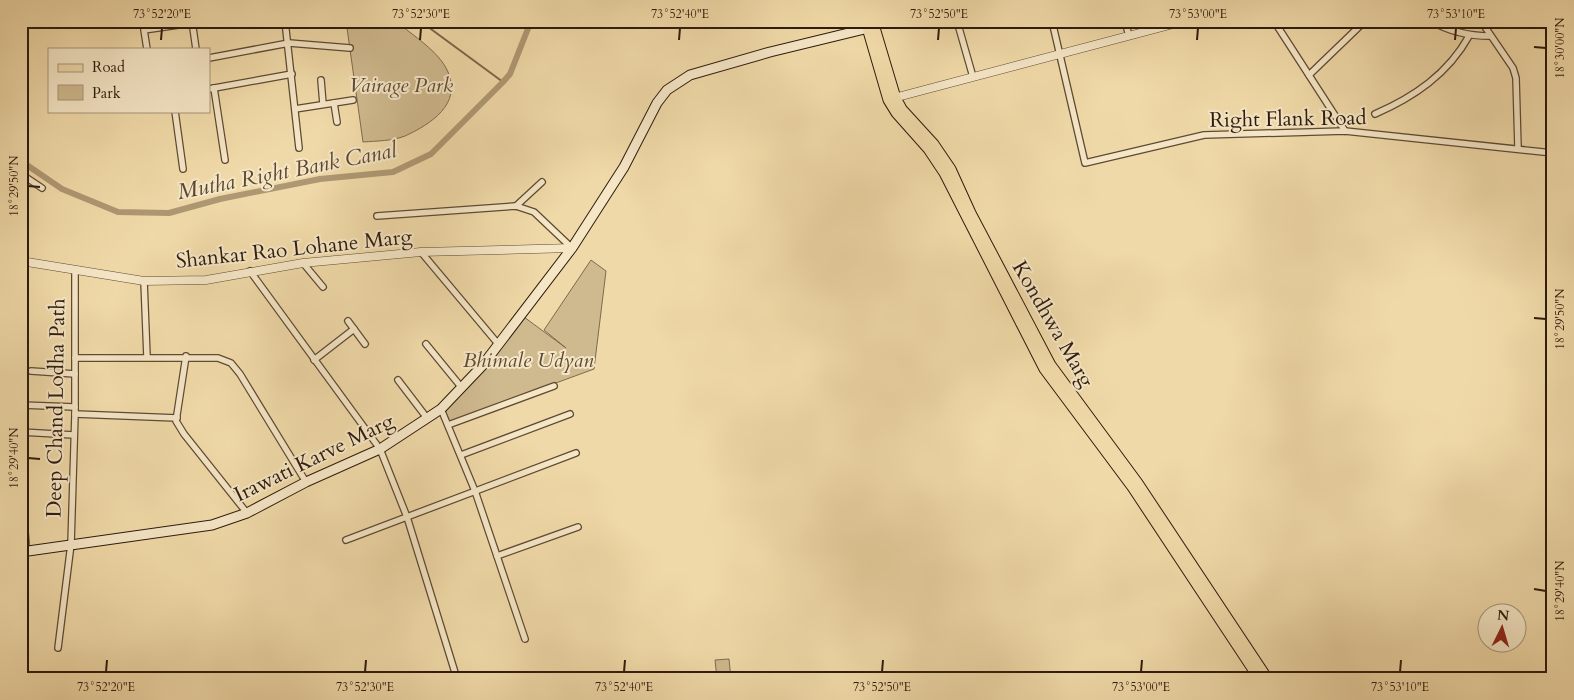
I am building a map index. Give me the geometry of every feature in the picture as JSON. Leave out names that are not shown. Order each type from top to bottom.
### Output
[{"type":"main road","name":"Kondhwa Marg","points":[[870,24],[892,99],[934,144],[951,169],[1051,365],[1138,483],[1199,581],[1268,679]]},
{"type":"main road","name":"Irawati Karve Marg","points":[[21,552],[212,525],[247,513],[306,482],[380,450],[440,409],[462,388],[500,345],[572,248],[619,175],[657,104],[678,82],[690,75],[870,24]]},
{"type":"main road","name":"Kondhwa Marg","points":[[1207,593],[1259,679]]},
{"type":"street","points":[[285,21],[289,43],[299,148]]},
{"type":"street","points":[[957,21],[973,77]]},
{"type":"street","points":[[1052,21],[1061,54]]},
{"type":"street","points":[[1125,21],[1129,36]]},
{"type":"street","points":[[892,99],[1185,21]]},
{"type":"street","points":[[1274,21],[1344,130]]},
{"type":"street","points":[[1309,75],[1366,21]]},
{"type":"street","points":[[1431,21],[1450,31],[1469,36],[1490,36]]},
{"type":"street","points":[[1481,21],[1513,68],[1516,78],[1518,148]]},
{"type":"street","points":[[147,48],[144,30],[192,22],[196,48]]},
{"type":"street","points":[[1374,114],[1413,94],[1440,74],[1452,63],[1469,36]]},
{"type":"street","points":[[210,58],[289,43],[350,48]]},
{"type":"street","name":"Right Flank Road","points":[[1061,54],[1085,163],[1204,135],[1344,130],[1553,153]]},
{"type":"street","points":[[225,160],[211,89],[292,74]]},
{"type":"street","points":[[321,80],[323,104]]},
{"type":"street","points":[[295,108],[353,100]]},
{"type":"street","points":[[334,103],[337,122]]},
{"type":"street","points":[[175,112],[183,168]]},
{"type":"street","points":[[21,174],[42,188]]},
{"type":"street","points":[[516,206],[542,182]]},
{"type":"street","points":[[377,216],[516,206],[534,212],[572,248]]},
{"type":"street","name":"Shankar Rao Lohane Marg","points":[[21,262],[144,281],[206,280],[303,263],[421,252],[572,248]]},
{"type":"street","points":[[421,252],[500,345]]},
{"type":"street","points":[[303,263],[323,287]]},
{"type":"street","name":"Deep Chand Lodha Path","points":[[58,648],[71,544],[75,374],[75,271]]},
{"type":"street","points":[[250,271],[380,450],[406,517],[457,679]]},
{"type":"street","points":[[144,281],[146,357]]},
{"type":"street","points":[[348,321],[365,344]]},
{"type":"street","points":[[314,360],[354,329]]},
{"type":"street","points":[[426,344],[462,388]]},
{"type":"street","points":[[75,358],[186,356],[218,358],[231,363],[240,374],[306,482]]},
{"type":"street","points":[[186,356],[177,418],[184,434],[247,513]]},
{"type":"street","points":[[31,371],[75,374]]},
{"type":"street","points":[[398,380],[427,418]]},
{"type":"street","points":[[448,425],[554,386]]},
{"type":"street","points":[[21,405],[74,411],[177,418]]},
{"type":"street","points":[[440,409],[475,491],[525,639]]},
{"type":"street","points":[[460,455],[570,414]]},
{"type":"street","points":[[21,432],[74,435]]},
{"type":"street","points":[[346,540],[576,453]]},
{"type":"street","points":[[497,556],[578,527]]},
{"type":"green space","name":"Vairage Park","points":[[346,21],[396,21],[425,44],[444,64],[451,83],[451,94],[442,112],[425,125],[400,138],[363,142]]},
{"type":"green space","name":"Bhimale Udyan","points":[[591,260],[606,271],[594,369],[447,423],[441,411],[524,317],[566,348],[544,330]]},
{"type":"green space","points":[[21,496],[27,516],[30,548],[21,549]]},
{"type":"green space","points":[[729,659],[731,679],[717,679],[715,660]]},
{"type":"waterway","points":[[420,21],[503,82]]},
{"type":"waterway","name":"Mutha Right Bank Canal","points":[[21,161],[62,189],[118,212],[169,213],[220,199],[320,179],[393,172],[431,154],[503,82],[510,74],[531,21]]}]
